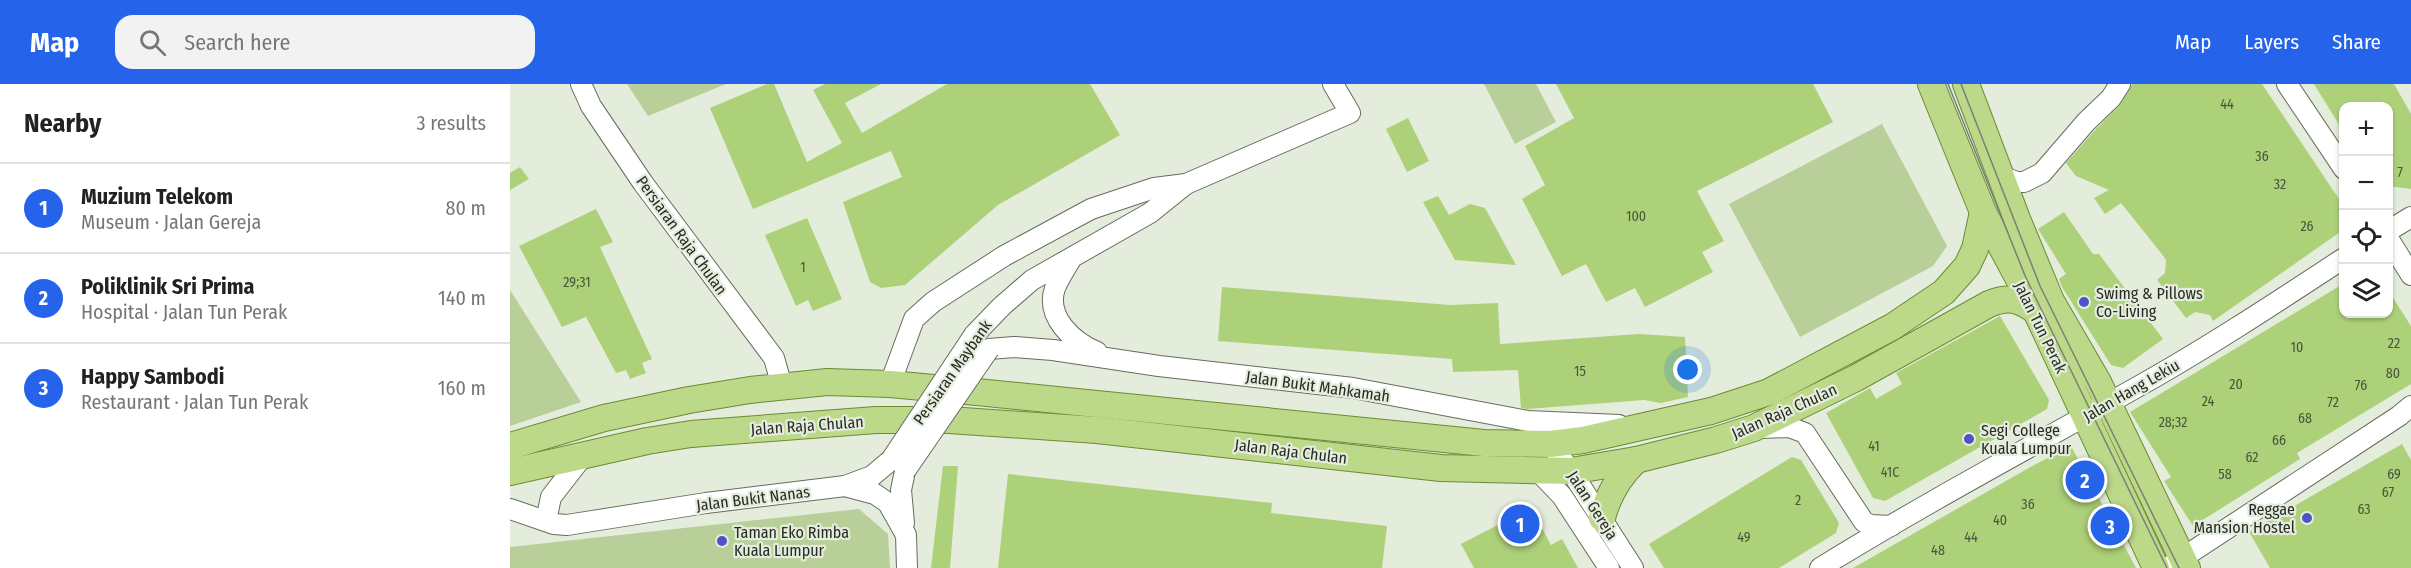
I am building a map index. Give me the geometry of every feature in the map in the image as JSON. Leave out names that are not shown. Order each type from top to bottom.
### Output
[{"type":"main road","name":"Jalan Tun Perak","points":[[1930,84],[1983,212],[2036,311],[2156,568]]},
{"type":"main road","name":"Jalan Tun Perak","points":[[1966,84],[2051,301],[2108,404],[2179,565]]},
{"type":"main road","name":"Jalan Raja Chulan","points":[[510,446],[604,418],[689,400],[782,386],[827,382],[890,384],[1453,440],[1550,444],[1594,438],[1711,411],[1769,392],[1892,327],[1944,292],[1967,266],[1975,249],[1983,212]]},
{"type":"main road","name":"Jalan Raja Chulan","points":[[510,472],[647,441],[691,434],[876,420],[949,420],[1097,430],[1441,468],[1571,471],[1636,460],[1754,429],[1856,378],[1989,303],[2014,298],[2036,311]]},
{"type":"main road","points":[[782,386],[801,406],[815,414],[876,420]]},
{"type":"main road","points":[[691,434],[769,415],[784,403],[782,386]]},
{"type":"main road","points":[[1602,518],[1612,490],[1622,474],[1636,460]]},
{"type":"street","name":"Persiaran Raja Chulan","points":[[581,84],[591,106],[654,198],[774,358],[782,386]]},
{"type":"street","name":"Persiaran Maybank","points":[[845,486],[898,466],[974,335],[1032,280],[1150,213],[1186,184],[1350,113],[1333,84]]},
{"type":"street","points":[[2003,177],[2024,182],[2042,173],[2086,122],[2111,98],[2120,84]]},
{"type":"street","points":[[2288,84],[2339,163]]},
{"type":"street","name":"Persiaran Maybank","points":[[890,384],[914,319],[933,302],[1004,256],[1091,209],[1154,188],[1186,184]]},
{"type":"street","points":[[2393,228],[2411,217]]},
{"type":"street","points":[[2393,246],[2411,275]]},
{"type":"street","points":[[1071,259],[1055,288],[1053,303],[1057,317],[1078,342],[1112,359]]},
{"type":"street","name":"Jalan Hang Lekiu","points":[[1820,568],[1965,482],[2108,404],[2230,332],[2339,261]]},
{"type":"street","name":"Jalan Bukit Mahkamah","points":[[898,466],[989,349],[1032,348],[1353,388],[1528,421],[1647,426]]},
{"type":"street","points":[[2179,565],[2407,411]]},
{"type":"street","points":[[1754,429],[1778,426],[1796,428],[1805,433],[1864,522],[1871,525],[1891,526]]},
{"type":"street","name":"Jalan Gereja","points":[[1550,444],[1571,471],[1634,568]]},
{"type":"street","points":[[546,521],[551,497],[583,456]]},
{"type":"street","points":[[898,466],[906,535]]},
{"type":"street","name":"Jalan Gereja","points":[[1539,472],[1562,496],[1609,568]]},
{"type":"street","name":"Jalan Bukit Nanas","points":[[510,509],[546,521],[567,525],[845,486],[875,494],[888,503],[906,535],[907,568]]},
{"type":"green space","points":[[627,84],[726,84],[648,116]]},
{"type":"green space","points":[[1484,84],[1536,84],[1556,122],[1515,144]]},
{"type":"green space","points":[[1882,124],[1947,246],[1933,266],[1800,337],[1729,204]]},
{"type":"green space","points":[[510,290],[581,402],[510,426]]},
{"type":"green space","name":"Taman Eko Rimba Kuala Lumpur","points":[[859,509],[888,534],[890,568],[510,568],[510,547]]},
{"type":"building","points":[[767,84],[774,84],[807,162],[842,143],[813,90],[825,84],[881,84],[845,103],[862,133],[947,84],[1090,84],[1120,135],[998,205],[905,285],[881,288],[870,282],[843,202],[902,177],[891,151],[753,209],[710,108]]},
{"type":"building","points":[[1556,84],[1813,84],[1833,122],[1697,191],[1724,241],[1702,252],[1713,272],[1645,307],[1635,288],[1606,302],[1586,264],[1562,276],[1522,199],[1545,185],[1525,146],[1574,118]]},
{"type":"building","points":[[2132,84],[2262,84],[2339,199],[2339,233],[2213,321],[2210,315],[2195,312],[2186,318],[2157,280],[2165,273],[2166,260],[2161,253],[2121,203],[2105,214],[2094,198],[2109,190],[2076,176],[2066,163],[2119,106]]},
{"type":"building","points":[[2314,84],[2394,84],[2411,114],[2411,189],[2393,187],[2393,102],[2339,102],[2339,125]]},
{"type":"building","points":[[1408,118],[1429,161],[1407,172],[1386,129]]},
{"type":"building","points":[[520,167],[529,179],[510,190],[510,173]]},
{"type":"building","points":[[1438,196],[1449,215],[1470,204],[1485,208],[1516,265],[1455,260],[1423,202]]},
{"type":"building","points":[[596,209],[613,242],[600,247],[652,359],[642,363],[646,373],[630,379],[626,370],[616,373],[586,317],[562,327],[519,246]]},
{"type":"building","points":[[2064,212],[2093,254],[2099,254],[2163,339],[2123,368],[2111,365],[2062,287],[2059,279],[2066,274],[2038,229]]},
{"type":"building","points":[[807,218],[842,299],[813,311],[808,300],[796,306],[765,235]]},
{"type":"building","points":[[2339,286],[2339,318],[2393,318],[2393,298],[2411,326],[2411,384],[2297,453],[2300,459],[2193,526],[2164,481],[2171,477],[2130,412]]},
{"type":"building","points":[[1222,287],[1450,305],[1498,303],[1500,344],[1639,334],[1685,337],[1688,397],[1661,403],[1644,400],[1527,409],[1521,408],[1518,370],[1453,372],[1452,359],[1218,341]]},
{"type":"building","points":[[2000,316],[2049,400],[2047,409],[1885,501],[1873,498],[1826,413],[1870,388],[1876,399],[1902,384],[1896,373]]},
{"type":"building","points":[[2402,444],[2411,460],[2411,568],[2270,568],[2249,532]]},
{"type":"building","points":[[2071,446],[2136,568],[1853,568],[2034,465]]},
{"type":"building","points":[[1792,457],[1801,460],[1839,523],[1836,533],[1779,568],[1664,568],[1649,544]]},
{"type":"building","points":[[943,466],[958,466],[950,568],[931,568]]},
{"type":"building","points":[[1008,474],[1272,503],[1271,513],[1387,526],[1382,568],[998,568]]},
{"type":"building","points":[[1531,508],[1551,545],[1562,539],[1578,568],[1474,568],[1461,544]]},
{"type":"tram line","points":[[1948,84],[2026,278],[2167,568]]},
{"type":"tram line","points":[[1961,84],[2040,286],[2179,568]]},
{"type":"place","name":"Swimg & Pillows Co-Living","points":[[2084,302]]},
{"type":"place","name":"Segi College Kuala Lumpur","points":[[1969,439]]},
{"type":"place","name":"Poliklinik Sri Prima","points":[[2085,480]]},
{"type":"place","name":"Reggae Mansion Hostel","points":[[2307,518]]},
{"type":"place","name":"Muzium Telekom","points":[[1520,524]]},
{"type":"place","name":"Happy Sambodi","points":[[2110,526]]},
{"type":"place","name":"Taman Eko Rimba Kuala Lumpur","points":[[722,541]]}]
